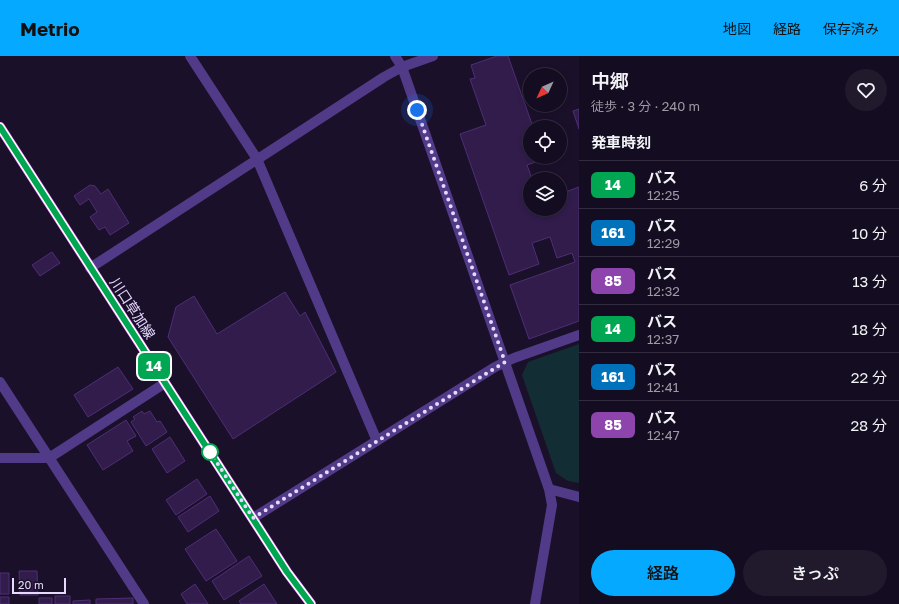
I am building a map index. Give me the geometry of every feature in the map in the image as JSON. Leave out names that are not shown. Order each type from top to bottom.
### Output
[{"type":"main road","name":"川口草加線","points":[[0,127],[287,572],[311,604]]},
{"type":"street","points":[[190,56],[257,159],[377,441]]},
{"type":"street","points":[[395,56],[402,67],[549,489],[552,509],[535,604]]},
{"type":"street","points":[[90,268],[402,67],[432,56]]},
{"type":"street","points":[[253,518],[505,362],[579,335]]},
{"type":"street","points":[[0,382],[144,604]]},
{"type":"street","points":[[0,458],[49,458],[165,383]]},
{"type":"street","points":[[549,489],[579,497]]},
{"type":"shaded area","points":[[579,344],[579,483],[568,481],[556,473],[522,375],[528,362]]},
{"type":"building","points":[[497,56],[508,56],[523,99],[523,112],[528,112],[531,120],[523,120],[523,164],[530,164],[527,165],[530,172],[523,172],[523,216],[567,216],[567,191],[579,187],[579,321],[529,339],[510,285],[575,262],[572,253],[557,258],[550,237],[532,243],[539,264],[509,275],[460,134],[486,125],[470,79],[475,78],[471,65]]},
{"type":"building","points":[[579,109],[579,129],[573,111]]},
{"type":"building","points":[[90,185],[95,186],[101,194],[108,189],[129,223],[110,235],[105,227],[99,230],[90,217],[97,212],[89,199],[80,205],[74,196]]},
{"type":"building","points":[[52,252],[60,263],[40,276],[32,265]]},
{"type":"building","points":[[285,292],[300,316],[305,312],[336,372],[233,439],[168,337],[176,307],[194,296],[217,334]]},
{"type":"building","points":[[118,367],[133,389],[88,417],[74,395]]},
{"type":"building","points":[[142,411],[144,414],[150,411],[157,422],[160,421],[167,432],[146,446],[131,422],[135,419],[133,417]]},
{"type":"building","points":[[126,420],[136,436],[127,441],[133,451],[103,470],[87,445]]},
{"type":"building","points":[[170,437],[185,461],[167,473],[152,449]]},
{"type":"building","points":[[197,479],[207,494],[176,515],[166,500]]},
{"type":"building","points":[[210,496],[219,511],[188,532],[178,517]]},
{"type":"building","points":[[216,529],[237,561],[206,581],[185,549]]},
{"type":"building","points":[[249,556],[262,576],[224,600],[212,581]]},
{"type":"building","points":[[19,571],[37,571],[38,595],[20,595]]},
{"type":"building","points":[[0,573],[9,573],[9,594],[0,594]]},
{"type":"building","points":[[195,584],[208,604],[187,604],[181,594]]},
{"type":"building","points":[[264,584],[277,604],[241,604],[239,601]]},
{"type":"building","points":[[55,596],[70,596],[70,604],[55,604]]},
{"type":"building","points":[[0,597],[9,597],[9,604],[0,604]]},
{"type":"building","points":[[39,598],[52,598],[52,604],[39,604]]},
{"type":"building","points":[[133,598],[133,604],[96,604],[96,599]]},
{"type":"building","points":[[90,600],[90,604],[73,604],[73,601]]},
{"type":"bus line","name":"14","points":[[0,127],[287,572],[311,604]]},
{"type":"route","points":[[210,452],[253,518],[505,362],[417,110]]}]
